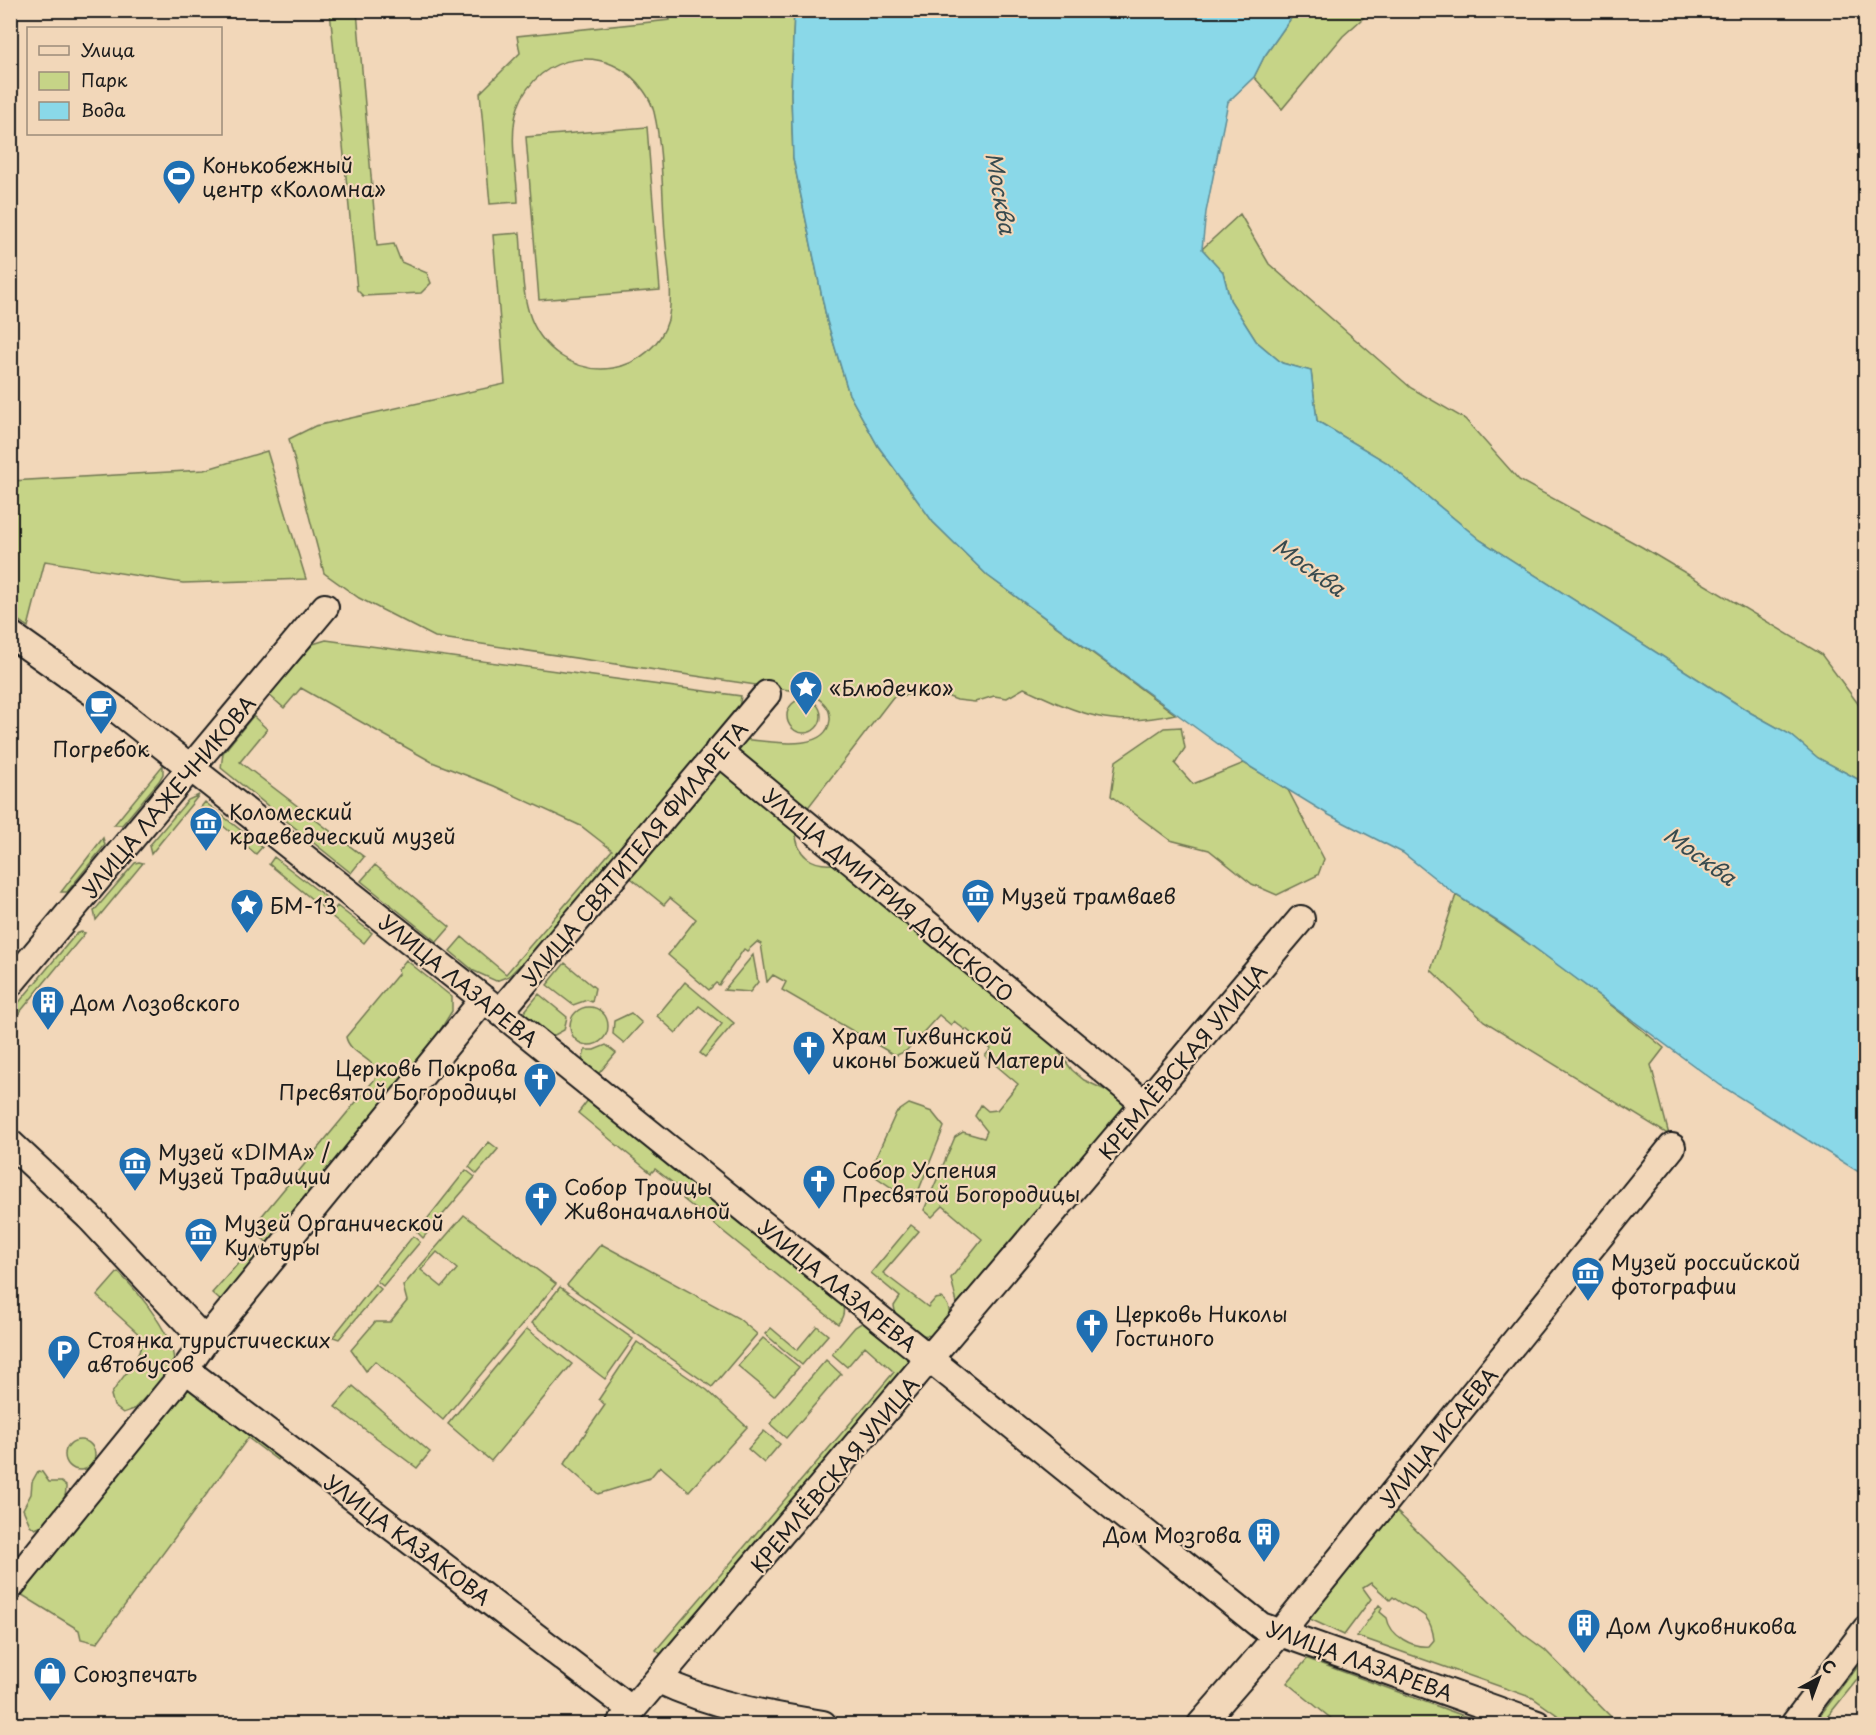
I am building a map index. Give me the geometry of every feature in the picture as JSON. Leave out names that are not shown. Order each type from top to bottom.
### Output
[{"type":"street","name":"УЛИЦА ЛАЖЕЧНИКОВА","points":[[10,984],[325,607]]},
{"type":"street","name":"УЛИЦА ЛАЗАРЕВА","points":[[10,634],[120,712],[492,1005],[1261,1626],[1537,1725]]},
{"type":"street","name":"УЛИЦА СВЯТИТЕЛЯ ФИЛАРЕТА","points":[[10,1587],[179,1377],[205,1341],[492,1005],[767,694]]},
{"type":"street","name":"УЛИЦА ДМИТРИЯ ДОНСКОГО","points":[[718,751],[1145,1104]]},
{"type":"street","name":"КРЕМЛЁВСКАЯ УЛИЦА","points":[[626,1717],[930,1361],[1301,919]]},
{"type":"street","points":[[10,1143],[90,1218],[205,1341]]},
{"type":"street","name":"УЛИЦА ИСАЕВА","points":[[1201,1725],[1280,1633],[1672,1148]]},
{"type":"street","name":"УЛИЦА КАЗАКОВА","points":[[179,1377],[626,1717]]},
{"type":"street","points":[[1795,1724],[1866,1629]]},
{"type":"street","points":[[658,1680],[684,1692],[757,1713],[823,1725]]},
{"type":"green space","points":[[330,11],[357,11],[377,246],[394,244],[401,262],[427,273],[431,283],[421,293],[363,296],[357,290]]},
{"type":"green space","points":[[668,11],[794,11],[791,93],[793,158],[827,321],[849,394],[878,446],[933,522],[988,576],[1175,714],[1133,720],[1114,719],[1080,712],[1024,688],[1007,698],[994,696],[975,702],[957,700],[933,691],[893,697],[803,814],[735,755],[740,739],[792,743],[818,738],[826,731],[830,715],[821,700],[809,693],[435,637],[359,598],[324,573],[289,439],[315,426],[505,384],[493,235],[520,233],[523,284],[530,316],[537,331],[547,344],[567,360],[592,368],[606,369],[622,366],[640,358],[647,352],[665,329],[670,310],[670,277],[662,172],[653,109],[644,91],[630,75],[613,65],[595,60],[576,60],[558,64],[541,74],[528,88],[515,118],[513,142],[518,202],[490,204],[480,93],[520,53],[517,36],[670,20]]},
{"type":"green space","points":[[1296,11],[1371,11],[1343,36],[1282,109],[1254,77],[1264,57]]},
{"type":"green space","points":[[647,127],[660,290],[539,300],[526,137]]},
{"type":"green space","points":[[1240,214],[1269,264],[1411,388],[1465,419],[1519,480],[1642,547],[1821,654],[1865,713],[1865,783],[1818,758],[1791,735],[1751,713],[1480,540],[1386,462],[1317,421],[1311,371],[1282,363],[1256,341],[1230,300],[1223,272],[1202,249]]},
{"type":"green space","points":[[267,451],[306,579],[183,583],[45,561],[28,627],[11,615],[11,481],[204,470]]},
{"type":"green space","points":[[326,640],[741,696],[738,714],[526,966],[522,963],[509,976],[496,981],[474,971],[450,951],[462,937],[506,974],[612,850],[581,826],[494,786],[432,762],[301,688],[284,708],[269,695],[313,644]]},
{"type":"green space","points":[[804,699],[816,704],[821,716],[816,728],[804,733],[792,728],[787,716],[792,704]]},
{"type":"green space","points":[[253,716],[267,729],[240,762],[364,857],[351,873],[221,768],[223,753]]},
{"type":"green space","points":[[1181,727],[1185,748],[1175,764],[1193,784],[1244,763],[1288,790],[1324,859],[1318,875],[1277,895],[1252,884],[1209,850],[1170,840],[1111,796],[1116,761],[1164,728]]},
{"type":"green space","points":[[163,765],[163,774],[159,781],[122,825],[114,825]]},
{"type":"green space","points":[[718,767],[796,827],[798,846],[807,858],[821,864],[840,863],[1016,1009],[1055,1047],[1072,1070],[1084,1080],[1118,1096],[1124,1105],[1124,1115],[958,1308],[951,1278],[982,1239],[943,1206],[932,1217],[924,1210],[955,1137],[963,1132],[984,1138],[987,1131],[975,1116],[981,1105],[988,1111],[997,1110],[1018,1084],[985,1056],[991,1049],[954,1021],[951,1025],[939,1015],[906,1051],[897,1055],[891,1053],[782,990],[786,982],[773,975],[767,982],[761,944],[757,942],[747,951],[744,949],[719,985],[716,983],[709,990],[668,955],[696,919],[670,898],[664,905],[627,875]]},
{"type":"green space","points":[[199,795],[151,854],[149,846],[188,800]]},
{"type":"green space","points":[[205,802],[262,847],[256,854],[201,807]]},
{"type":"green space","points":[[103,838],[105,845],[67,892],[61,892]]},
{"type":"green space","points":[[274,857],[331,901],[324,909],[269,864]]},
{"type":"green space","points":[[135,863],[143,863],[96,920],[94,911]]},
{"type":"green space","points":[[375,865],[450,927],[437,942],[361,881]]},
{"type":"green space","points":[[1456,895],[1563,968],[1664,1048],[1651,1065],[1669,1135],[1484,1021],[1431,970]]},
{"type":"green space","points":[[337,906],[372,933],[364,943],[330,915]]},
{"type":"green space","points":[[85,933],[11,1023],[11,1012],[76,934]]},
{"type":"green space","points":[[753,955],[758,982],[750,992],[724,990]]},
{"type":"green space","points":[[406,960],[452,997],[452,1011],[436,1037],[269,1244],[251,1229],[378,1073],[371,1063],[348,1043],[346,1037],[399,973],[398,970]]},
{"type":"green space","points":[[565,963],[595,988],[592,1002],[587,1000],[573,1005],[547,985]]},
{"type":"green space","points":[[685,982],[734,1023],[705,1057],[700,1053],[722,1024],[699,1006],[676,1033],[657,1016]]},
{"type":"green space","points":[[539,994],[567,1017],[564,1030],[547,1039],[520,1017]]},
{"type":"green space","points":[[589,1007],[596,1008],[602,1013],[607,1019],[607,1033],[602,1039],[596,1044],[589,1045],[582,1044],[576,1039],[571,1033],[570,1026],[571,1019],[576,1013],[582,1008]]},
{"type":"green space","points":[[631,1013],[642,1023],[624,1043],[613,1034],[614,1021]]},
{"type":"green space","points":[[606,1045],[616,1053],[595,1078],[581,1065],[585,1050],[594,1050]]},
{"type":"green space","points":[[588,1100],[837,1296],[844,1310],[838,1324],[683,1199],[687,1194],[655,1169],[651,1173],[578,1113]]},
{"type":"green space","points":[[909,1104],[932,1112],[944,1127],[916,1197],[907,1198],[873,1175],[871,1168],[896,1113]]},
{"type":"green space","points":[[489,1142],[498,1149],[477,1174],[469,1167]]},
{"type":"green space","points":[[466,1170],[475,1177],[423,1238],[417,1232]]},
{"type":"green space","points":[[464,1215],[556,1284],[443,1420],[375,1361],[366,1371],[351,1350],[375,1322],[390,1322],[407,1301],[403,1286]],"holes":[[[437,1252],[457,1269],[442,1287],[421,1270]]]},
{"type":"green space","points":[[911,1225],[919,1231],[883,1273],[928,1307],[935,1299],[941,1298],[946,1303],[949,1322],[935,1336],[920,1335],[896,1316],[894,1306],[900,1297],[871,1273]]},
{"type":"green space","points":[[413,1236],[420,1242],[383,1286],[377,1281]]},
{"type":"green space","points":[[601,1244],[738,1318],[757,1334],[712,1387],[567,1285]]},
{"type":"green space","points":[[251,1249],[255,1260],[222,1302],[212,1293]]},
{"type":"green space","points":[[118,1272],[146,1303],[164,1331],[173,1357],[173,1368],[134,1409],[123,1413],[114,1406],[111,1395],[139,1353],[142,1337],[97,1296]]},
{"type":"green space","points":[[375,1284],[381,1289],[339,1339],[333,1337]]},
{"type":"green space","points":[[560,1287],[633,1339],[605,1379],[532,1323]]},
{"type":"green space","points":[[863,1322],[872,1325],[909,1358],[910,1362],[665,1658],[656,1650],[894,1372],[865,1346],[847,1367],[832,1354],[855,1327]]},
{"type":"green space","points":[[817,1326],[828,1335],[802,1365],[765,1334],[771,1328],[797,1350]]},
{"type":"green space","points":[[527,1329],[572,1364],[491,1461],[448,1424]]},
{"type":"green space","points":[[763,1338],[799,1367],[774,1396],[738,1366]]},
{"type":"green space","points":[[637,1342],[707,1390],[747,1427],[689,1491],[660,1466],[650,1478],[598,1494],[564,1464],[605,1405],[599,1399]]},
{"type":"green space","points":[[826,1360],[841,1374],[786,1438],[770,1424]]},
{"type":"green space","points":[[353,1386],[430,1452],[417,1468],[335,1407]]},
{"type":"green space","points":[[187,1388],[281,1455],[277,1460],[248,1438],[97,1643],[81,1639],[79,1630],[19,1593]]},
{"type":"green space","points":[[764,1431],[780,1444],[764,1463],[748,1449]]},
{"type":"green space","points":[[80,1440],[91,1444],[95,1455],[91,1466],[80,1470],[69,1466],[65,1455],[69,1444]]},
{"type":"green space","points":[[38,1471],[42,1472],[49,1482],[61,1482],[66,1486],[66,1493],[61,1506],[52,1518],[35,1529],[30,1525],[23,1509],[31,1494],[32,1482]]},
{"type":"green space","points":[[1391,1506],[1523,1634],[1545,1650],[1618,1724],[1570,1724],[1533,1698],[1357,1636],[1379,1605],[1382,1608],[1380,1612],[1403,1640],[1416,1645],[1429,1646],[1434,1640],[1429,1621],[1425,1616],[1393,1597],[1390,1600],[1371,1583],[1363,1588],[1371,1599],[1344,1635],[1310,1619],[1308,1610]]},
{"type":"green space","points":[[1865,1656],[1865,1670],[1828,1716],[1838,1724],[1818,1724],[1819,1717]]},
{"type":"green space","points":[[1307,1659],[1486,1724],[1338,1724],[1287,1683]]},
{"type":"water","name":"Москва","points":[[794,11],[1296,11],[1264,57],[1254,77],[1228,102],[1206,212],[1202,249],[1223,272],[1230,300],[1256,341],[1282,363],[1311,371],[1317,421],[1386,462],[1480,540],[1751,713],[1791,735],[1818,758],[1865,783],[1865,1176],[1720,1085],[1505,926],[1456,895],[1403,853],[1329,815],[1244,763],[988,576],[933,522],[878,446],[849,394],[827,321],[793,158],[791,93]]},
{"type":"place","name":"Конькобежный центр «Коломна»","points":[[179,205]]},
{"type":"place","name":"«Блюдечко»","points":[[806,716]]},
{"type":"place","name":"Погребок","points":[[101,735]]},
{"type":"place","name":"Коломеский краеведческий музей","points":[[206,852]]},
{"type":"place","name":"Музей трамваев","points":[[978,924]]},
{"type":"place","name":"БМ-13","points":[[247,934]]},
{"type":"place","name":"Дом Лозовского","points":[[48,1031]]},
{"type":"place","name":"Храм Тихвинской иконы Божией Матери","points":[[809,1076]]},
{"type":"place","name":"Церковь Покрова Пресвятой Богородицы","points":[[540,1108]]},
{"type":"place","name":"Музей «DIMA» / Музей Традиции","points":[[135,1192]]},
{"type":"place","name":"Собор Успения Пресвятой Богородицы","points":[[819,1210]]},
{"type":"place","name":"Собор Троицы Живоначальной","points":[[541,1227]]},
{"type":"place","name":"Музей Органической Культуры","points":[[201,1263]]},
{"type":"place","name":"Музей российской фотографии","points":[[1588,1302]]},
{"type":"place","name":"Церковь Николы Гостиного","points":[[1092,1354]]},
{"type":"place","name":"Стоянка туристических автобусов","points":[[64,1380]]},
{"type":"place","name":"Дом Мозгова","points":[[1264,1563]]},
{"type":"place","name":"Дом Луковникова","points":[[1584,1654]]},
{"type":"place","name":"Союзпечать","points":[[50,1702]]}]
